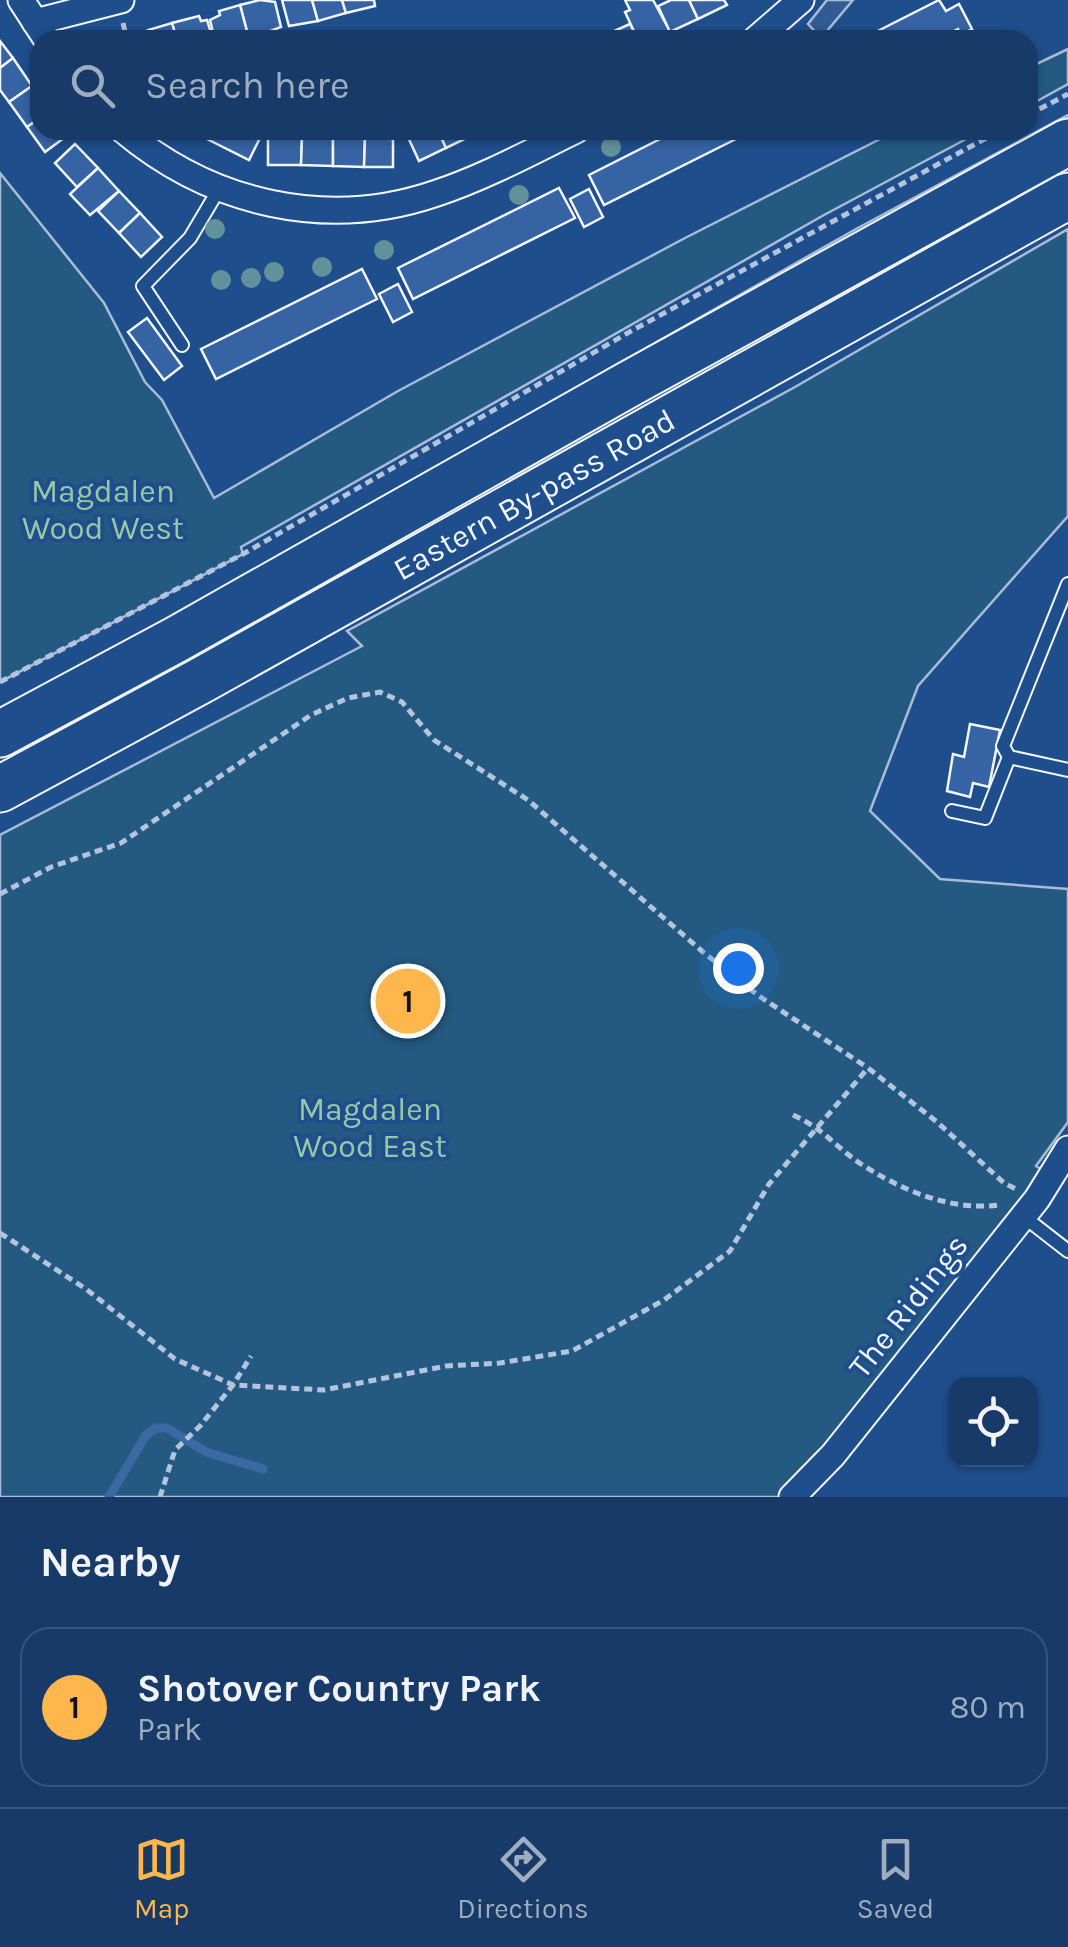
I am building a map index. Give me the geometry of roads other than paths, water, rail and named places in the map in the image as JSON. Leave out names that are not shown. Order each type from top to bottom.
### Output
[{"type":"highway","name":"Eastern By-pass Road","points":[[0,734],[1068,142]]},
{"type":"highway","name":"Eastern By-pass Road","points":[[0,789],[1068,196]]},
{"type":"street","points":[[21,0],[40,30]]},
{"type":"street","points":[[44,30],[120,0]]},
{"type":"street","points":[[766,30],[801,0]]},
{"type":"street","points":[[137,140],[169,164],[219,190],[295,208],[328,211],[387,206],[438,193],[554,140]]},
{"type":"street","name":"The Ridings","points":[[792,1497],[833,1456],[1037,1199],[1068,1149]]},
{"type":"lane","points":[[182,346],[143,286],[190,238],[219,190]]},
{"type":"lane","points":[[1068,584],[1003,746],[1009,756],[1068,770]]},
{"type":"lane","points":[[952,811],[985,818],[1009,756]]},
{"type":"lane","points":[[1021,1215],[1068,1251]]},
{"type":"waterway","points":[[109,1497],[146,1435],[156,1428],[167,1428],[206,1452],[263,1469]]},
{"type":"place","name":"Shotover Country Park","points":[[408,1001]]},
{"type":"park label","name":"Magdalen Wood West","points":[[103,510]]},
{"type":"park label","name":"Magdalen Wood East","points":[[370,1128]]}]
